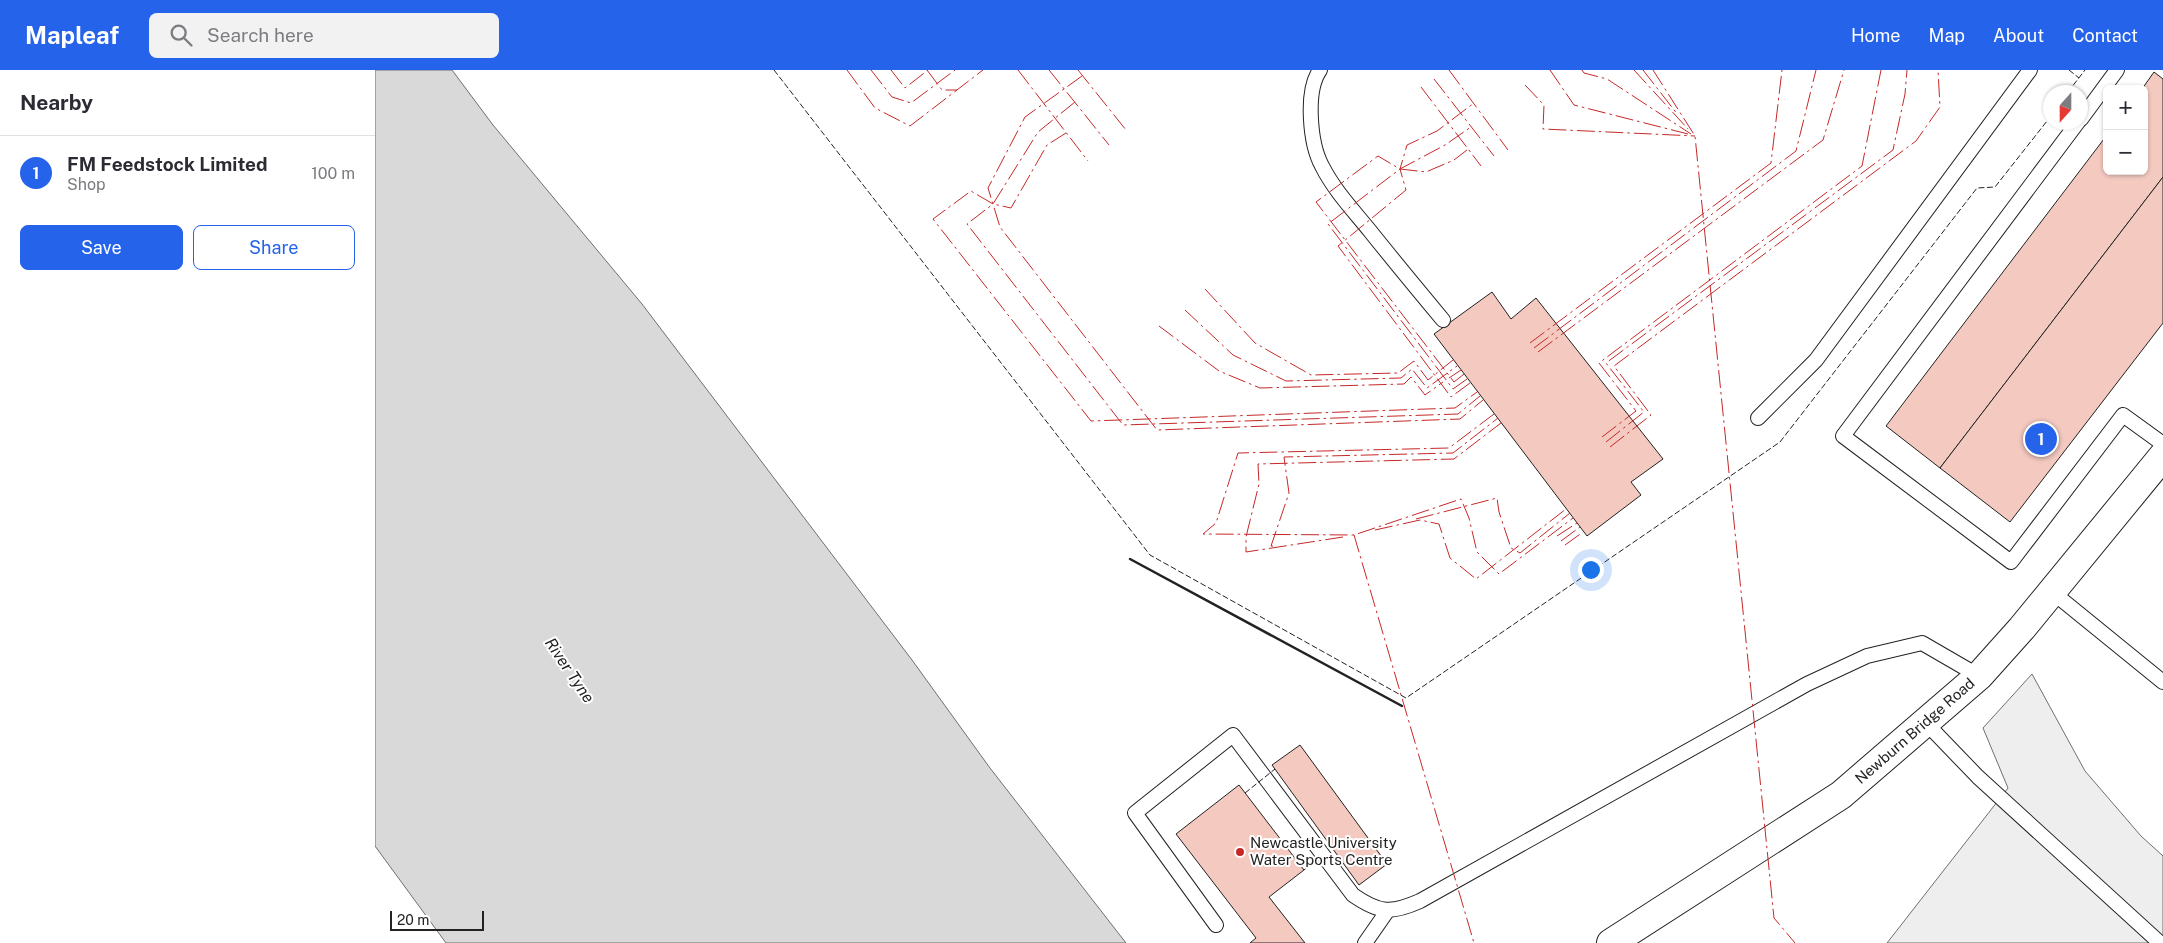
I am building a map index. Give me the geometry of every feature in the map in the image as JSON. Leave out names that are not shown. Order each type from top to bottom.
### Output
[{"type":"street","name":"Newburn Bridge Road","points":[[1611,943],[1841,796],[1979,676],[2022,628],[2163,456]]},
{"type":"lane","points":[[1320,70],[1316,75],[1311,107],[1313,140],[1321,165],[1341,195],[1443,320]]},
{"type":"lane","points":[[1758,418],[1816,360],[2030,70]]},
{"type":"lane","points":[[2088,109],[2117,70]]},
{"type":"lane","points":[[2072,130],[1843,436],[2011,562],[2123,415],[2163,444]]},
{"type":"lane","points":[[2051,591],[2163,682]]},
{"type":"lane","points":[[1216,925],[1135,812],[1233,735],[1353,895],[1370,907],[1387,910],[1403,908],[1420,901],[1807,684],[1867,656],[1922,643],[1979,676]]},
{"type":"lane","points":[[1925,722],[1978,777],[2161,943]]},
{"type":"lane","points":[[1365,943],[1387,910]]},
{"type":"shaded area","points":[[2032,674],[2085,771],[2141,836],[2163,856],[2163,943],[1887,943],[2008,788],[1983,728]]},
{"type":"water","name":"River Tyne","points":[[375,70],[452,70],[493,125],[642,304],[912,660],[990,768],[1126,943],[446,943],[375,846]]},
{"type":"building","points":[[2154,72],[2163,79],[2163,177],[1940,468],[1886,426],[2103,140],[2103,175],[2148,175],[2148,85],[2145,85]]},
{"type":"building","points":[[2163,177],[2163,323],[2010,522],[1940,468]]},
{"type":"building","points":[[1492,292],[1511,319],[1536,298],[1663,459],[1631,482],[1641,495],[1587,536],[1434,334]]},
{"type":"building","points":[[1300,745],[1387,864],[1359,885],[1272,765]]},
{"type":"building","name":"Newcastle University Water Sports Centre","points":[[1239,785],[1304,870],[1269,897],[1305,943],[1250,943],[1256,938],[1176,834]]},
{"type":"fence","points":[[774,70],[1150,555],[1406,698],[1780,442],[1977,188],[1995,187],[2043,126]]},
{"type":"fence","points":[[2069,70],[2079,78]]},
{"type":"fence","points":[[2073,85],[2085,70]]},
{"type":"fence","points":[[1245,793],[1275,769]]},
{"type":"fence","points":[[1304,870],[1319,857]]},
{"type":"wall","points":[[1130,559],[1402,706]]},
{"type":"power","points":[[847,70],[875,108],[910,126],[983,70]]},
{"type":"power","points":[[871,70],[892,97],[911,103],[955,70]]},
{"type":"power","points":[[891,70],[905,88],[928,70]]},
{"type":"power","points":[[927,70],[942,90],[957,90]]},
{"type":"power","points":[[1018,70],[1088,161]]},
{"type":"power","points":[[1049,70],[1109,145]]},
{"type":"power","points":[[1078,70],[1126,130]]},
{"type":"power","points":[[1449,70],[1508,150]]},
{"type":"power","points":[[1550,70],[1574,105],[1688,134]]},
{"type":"power","points":[[1582,70],[1584,73],[1607,79],[1691,134]]},
{"type":"power","points":[[1634,70],[1688,129]]},
{"type":"power","points":[[1643,70],[1678,115]]},
{"type":"power","points":[[1653,70],[1695,136],[1774,918],[1795,943]]},
{"type":"power","points":[[1530,343],[1771,163],[1782,70]]},
{"type":"power","points":[[1534,348],[1796,151],[1816,70]]},
{"type":"power","points":[[1538,352],[1823,140],[1844,70]]},
{"type":"power","points":[[1602,437],[1636,411],[1599,363],[1862,166],[1881,70]]},
{"type":"power","points":[[1606,442],[1644,412],[1606,363],[1893,150],[1905,94],[1907,70]]},
{"type":"power","points":[[1610,447],[1651,415],[1614,366],[1916,141],[1940,107],[1938,70]]},
{"type":"power","points":[[1082,76],[1025,117],[988,188],[1000,227],[1157,430],[1460,419],[1483,400]]},
{"type":"power","points":[[1434,79],[1494,156]]},
{"type":"power","points":[[1525,85],[1544,105],[1543,129],[1695,136]]},
{"type":"power","points":[[1421,87],[1481,166]]},
{"type":"power","points":[[1075,102],[1038,132],[993,204],[967,224],[1123,425],[1458,414],[1480,396]]},
{"type":"power","points":[[1470,383],[1451,397],[1338,246],[1406,190],[1400,169],[1407,145],[1437,131],[1474,103]]},
{"type":"power","points":[[1467,379],[1453,389],[1328,224],[1400,169],[1445,145],[1471,127]]},
{"type":"power","points":[[1066,133],[1047,145],[1011,208],[993,204],[971,191],[933,219],[1091,421],[1455,408],[1477,392]]},
{"type":"power","points":[[1464,374],[1454,382],[1316,202],[1378,156],[1400,169],[1426,172],[1454,160],[1467,150]]},
{"type":"power","points":[[1205,289],[1255,343],[1311,375],[1398,373],[1414,361],[1428,380],[1453,360]]},
{"type":"power","points":[[1185,310],[1233,355],[1286,381],[1401,378],[1412,369],[1427,388],[1457,366]]},
{"type":"power","points":[[1159,326],[1219,371],[1260,388],[1404,384],[1411,377],[1425,395],[1443,382]]},
{"type":"power","points":[[1449,378],[1461,370]]},
{"type":"power","points":[[1494,414],[1449,448],[1238,453],[1216,523],[1203,534],[1354,535],[1461,499],[1469,518],[1477,552],[1499,574],[1573,518]]},
{"type":"power","points":[[1273,546],[1271,546],[1289,493],[1284,457],[1453,453],[1498,418]]},
{"type":"power","points":[[1343,537],[1246,552],[1246,537],[1259,484],[1258,464],[1454,459],[1501,423]]},
{"type":"power","points":[[1416,519],[1497,498],[1499,512],[1511,548],[1520,553],[1570,513]]},
{"type":"power","points":[[1375,530],[1420,520],[1439,524],[1450,558],[1476,579],[1566,509]]},
{"type":"power","points":[[1557,536],[1577,523]]},
{"type":"power","points":[[1561,541],[1580,527]]},
{"type":"power","points":[[1565,545],[1583,532]]},
{"type":"power","points":[[1354,535],[1474,943]]},
{"type":"place","name":"FM Feedstock Limited","points":[[2041,439]]},
{"type":"place","name":"Newcastle University Water Sports Centre","points":[[1240,852]]}]
